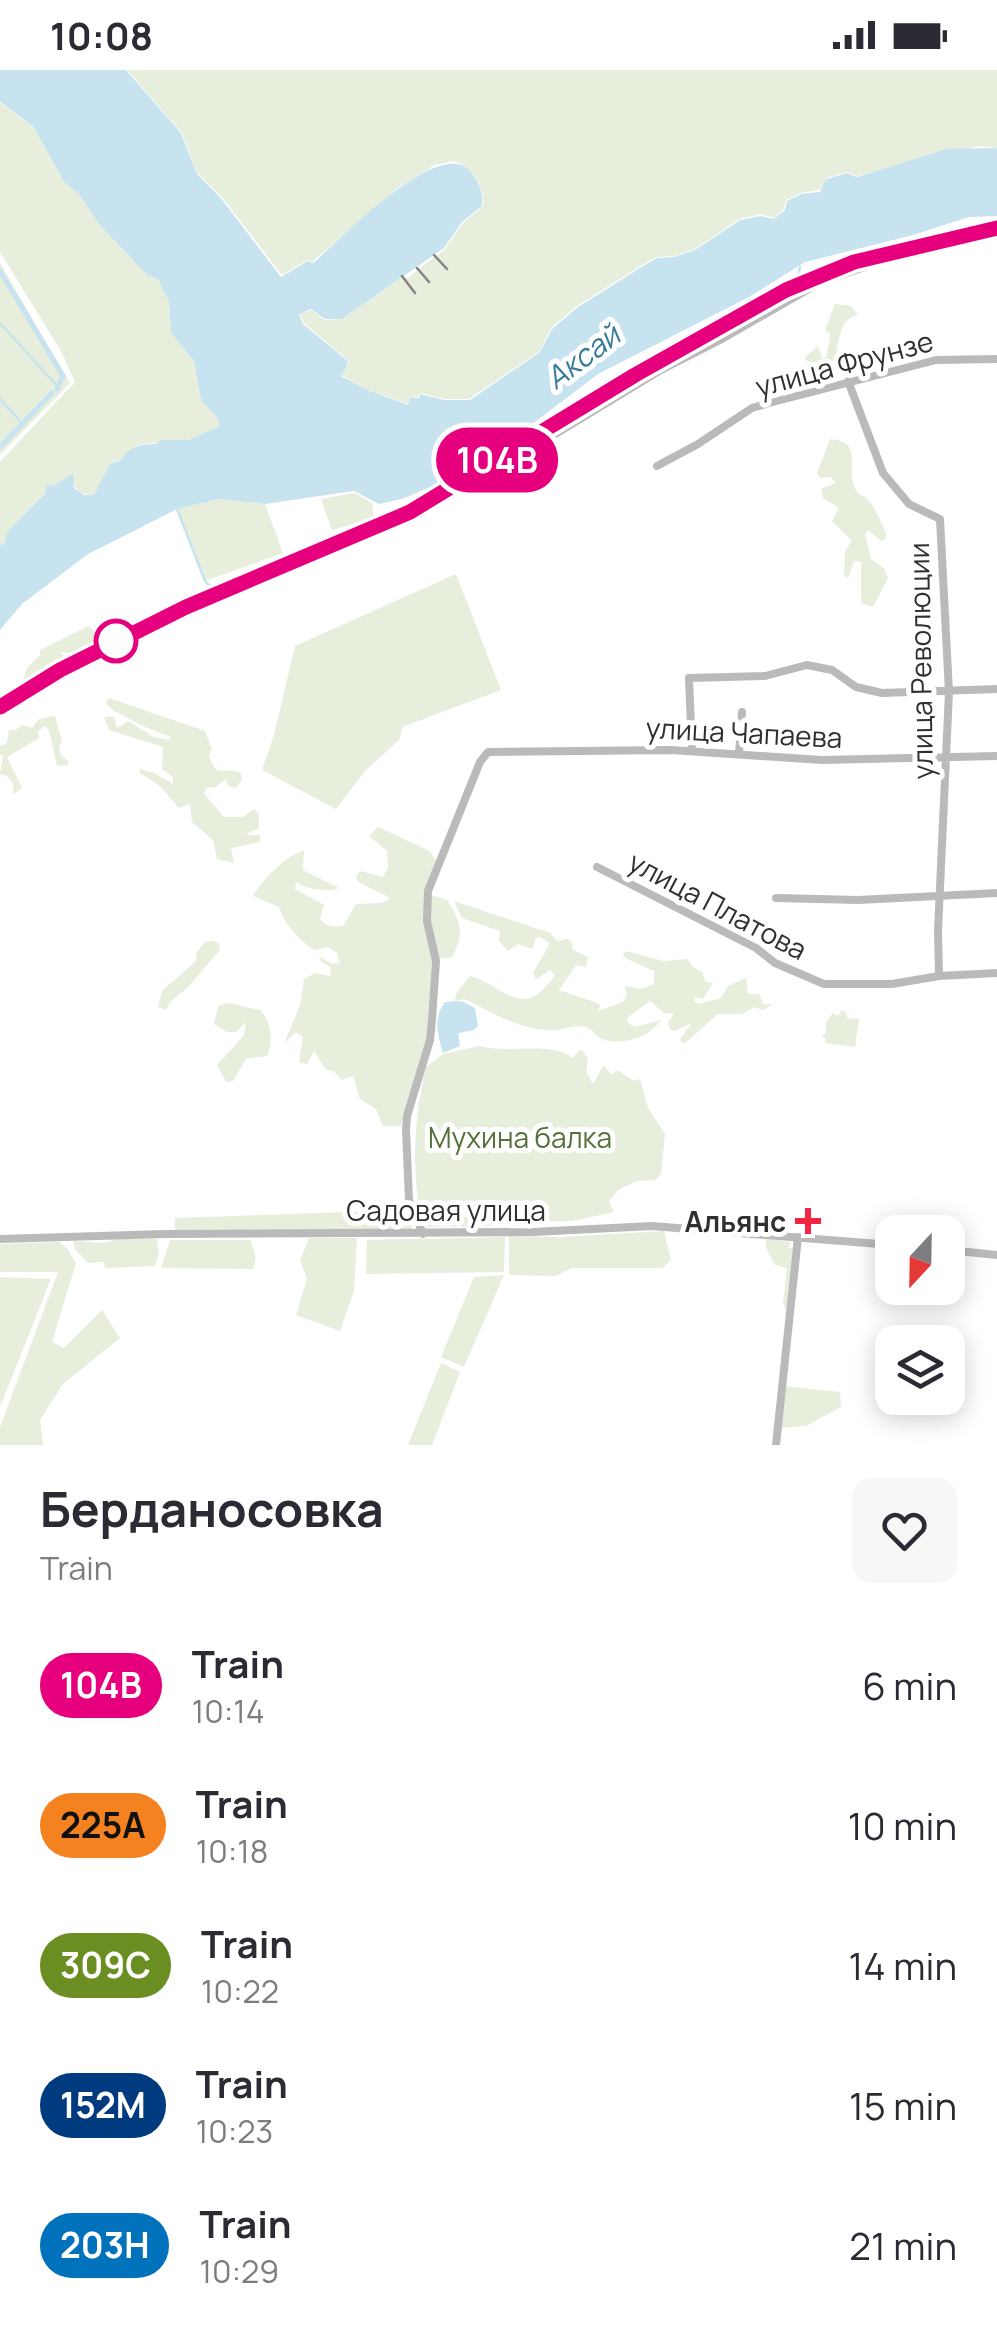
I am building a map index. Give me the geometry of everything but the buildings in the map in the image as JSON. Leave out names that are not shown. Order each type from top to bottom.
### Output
[{"type":"main road","points":[[483,478],[658,370],[720,340],[818,282],[871,264],[997,233]]},
{"type":"main road","name":"улица Фрунзе","points":[[657,466],[752,408],[936,360],[997,360]]},
{"type":"main road","name":"улица Революции","points":[[848,382],[883,473],[908,504],[940,519],[949,692],[939,976]]},
{"type":"main road","points":[[692,750],[689,678],[765,676],[804,664],[832,670],[856,688],[869,691],[997,689]]},
{"type":"main road","points":[[738,754],[742,712]]},
{"type":"main road","name":"улица Чапаева","points":[[414,1219],[407,1182],[406,1134],[432,1019],[436,961],[427,921],[428,892],[478,766],[488,752],[692,750],[822,760],[997,756]]},
{"type":"main road","name":"улица Платова","points":[[597,867],[756,948],[775,963],[824,984],[892,984],[939,976],[997,973]]},
{"type":"main road","points":[[776,898],[858,900],[997,893]]},
{"type":"main road","points":[[414,1219],[423,1234]]},
{"type":"main road","points":[[409,1234],[414,1219]]},
{"type":"main road","name":"Садовая улица","points":[[0,1239],[126,1234],[423,1234],[652,1226],[875,1245]]},
{"type":"main road","points":[[776,1445],[798,1238]]},
{"type":"main road","points":[[965,1251],[997,1254]]},
{"type":"green space","points":[[127,70],[997,70],[997,148],[978,146],[857,176],[847,172],[826,178],[822,189],[786,200],[784,209],[774,218],[761,214],[739,219],[695,249],[657,257],[642,265],[577,306],[551,328],[540,351],[469,399],[444,399],[420,393],[408,398],[408,404],[370,391],[341,375],[350,362],[304,323],[300,315],[311,310],[325,320],[342,319],[445,249],[463,223],[483,206],[480,185],[472,173],[454,161],[435,165],[399,187],[312,262],[308,260],[282,275],[221,196],[197,173],[182,133]]},
{"type":"green space","points":[[0,103],[33,126],[64,182],[79,194],[98,223],[147,275],[158,278],[169,302],[171,333],[194,361],[201,400],[220,426],[188,440],[133,448],[114,462],[94,495],[78,490],[69,477],[45,492],[7,532],[0,546],[0,462],[75,382],[61,351],[0,252]]},
{"type":"green space","points":[[0,263],[70,383],[0,455]]},
{"type":"green space","points":[[835,304],[851,306],[858,315],[844,325],[831,373],[827,382],[822,382],[814,364],[805,357],[818,346],[822,358],[827,357],[830,333],[825,330]]},
{"type":"green space","points":[[830,439],[841,441],[851,451],[852,481],[872,506],[886,534],[881,541],[868,530],[865,534],[871,559],[884,568],[888,578],[873,607],[861,603],[861,562],[854,561],[848,578],[844,576],[845,551],[852,541],[832,521],[839,508],[823,498],[821,489],[836,483],[831,477],[820,478],[817,473]]},
{"type":"green space","points":[[355,493],[372,503],[374,518],[332,530],[321,499]]},
{"type":"green space","points":[[219,499],[265,504],[283,553],[205,581],[177,509]]},
{"type":"green space","points":[[456,574],[501,690],[402,727],[400,739],[365,771],[336,809],[262,770],[295,646]]},
{"type":"green space","points":[[89,626],[101,639],[74,653],[60,652],[65,657],[21,687],[27,668],[40,650]]},
{"type":"green space","points":[[109,698],[205,731],[215,768],[241,773],[242,780],[236,788],[225,779],[216,787],[206,788],[204,794],[224,817],[243,817],[254,809],[259,814],[259,828],[245,835],[260,835],[260,842],[231,848],[234,863],[217,859],[213,840],[192,822],[190,804],[179,808],[161,787],[140,773],[140,769],[154,773],[173,784],[173,777],[162,769],[163,747],[109,730],[104,717],[114,717],[117,728],[128,721],[154,737],[171,737],[114,711],[106,703]]},
{"type":"green space","points":[[55,716],[61,755],[68,765],[57,766],[45,726],[38,731],[39,738],[7,757],[22,788],[12,795],[14,785],[0,774],[0,746],[7,743],[9,730],[21,725],[32,728],[39,719]]},
{"type":"green space","name":"Мухина балка","points":[[378,827],[430,851],[436,861],[427,894],[447,900],[460,928],[452,957],[432,960],[426,1044],[401,1126],[383,1126],[376,1109],[360,1099],[353,1076],[341,1080],[334,1071],[326,1070],[314,1051],[307,1064],[299,1062],[303,1037],[296,1032],[284,1043],[300,1006],[304,979],[315,973],[330,976],[331,967],[321,962],[320,957],[332,964],[340,963],[337,953],[328,947],[315,950],[304,942],[279,907],[253,896],[275,869],[304,850],[303,870],[339,888],[318,890],[296,882],[295,889],[324,905],[320,919],[325,924],[343,926],[356,904],[382,903],[390,898],[357,881],[356,876],[360,871],[383,877],[388,867],[387,851],[369,836]]},
{"type":"green space","name":"Мухина балка","points":[[454,901],[550,933],[557,941],[571,941],[573,950],[588,957],[586,967],[576,965],[559,990],[597,1003],[598,1011],[623,1002],[625,986],[641,989],[654,984],[654,971],[622,955],[627,951],[663,961],[688,959],[703,973],[705,981],[713,983],[703,999],[695,997],[698,1004],[721,998],[728,986],[746,978],[748,994],[759,994],[764,1005],[773,1004],[742,1014],[718,1014],[684,1044],[680,1039],[692,1023],[670,1029],[668,1022],[674,1014],[664,1013],[650,1001],[628,1017],[627,1022],[635,1027],[661,1020],[644,1035],[629,1040],[605,1040],[581,1026],[542,1030],[519,1024],[465,999],[455,1001],[456,994],[470,976],[513,997],[533,997],[555,975],[550,970],[536,979],[533,973],[550,943],[540,937],[532,949],[518,944],[508,951],[499,941],[500,931],[462,918]]},
{"type":"green space","points":[[214,941],[220,950],[166,1010],[158,1007],[162,991],[196,961],[205,942]]},
{"type":"green space","points":[[228,1003],[260,1010],[271,1038],[267,1056],[246,1059],[233,1081],[226,1082],[217,1065],[244,1035],[246,1022],[236,1032],[227,1032],[214,1024],[218,1006]]},
{"type":"green space","points":[[840,1010],[846,1012],[847,1018],[859,1019],[855,1047],[825,1043],[821,1037],[826,1033],[826,1022],[834,1012],[836,1016],[841,1014]]},
{"type":"green space","name":"Мухина балка","points":[[479,1046],[553,1050],[572,1058],[581,1049],[588,1059],[586,1071],[593,1084],[604,1065],[611,1075],[617,1070],[634,1081],[640,1079],[648,1108],[665,1134],[661,1174],[656,1180],[637,1181],[618,1190],[609,1201],[614,1212],[572,1221],[508,1222],[482,1214],[420,1212],[416,1139],[426,1067],[443,1054]]},
{"type":"green space","points":[[404,1210],[409,1213],[412,1229],[175,1230],[175,1218]]},
{"type":"green space","points":[[419,1216],[481,1217],[501,1226],[425,1227]]},
{"type":"green space","points":[[664,1231],[671,1260],[662,1268],[572,1268],[555,1276],[509,1275],[509,1236]]},
{"type":"green space","points":[[505,1237],[504,1272],[366,1274],[367,1240]]},
{"type":"green space","points":[[309,1238],[357,1238],[354,1291],[340,1331],[296,1315],[307,1279],[300,1260]]},
{"type":"green space","points":[[116,1239],[157,1239],[159,1253],[155,1266],[105,1268],[104,1262],[88,1263],[73,1241],[105,1243]]},
{"type":"green space","points":[[766,1239],[791,1242],[788,1249],[793,1247],[786,1311],[783,1303],[787,1268],[775,1265]]},
{"type":"green space","points":[[170,1240],[250,1240],[255,1254],[253,1269],[161,1268]]},
{"type":"green space","points":[[59,1242],[76,1263],[52,1342],[64,1348],[102,1310],[120,1338],[63,1384],[40,1420],[43,1445],[0,1445],[0,1427],[58,1272],[0,1272],[0,1244]]},
{"type":"green space","points":[[504,1275],[464,1367],[441,1357],[474,1277]]},
{"type":"green space","points":[[0,1277],[51,1279],[0,1407]]},
{"type":"green space","points":[[441,1363],[460,1372],[432,1445],[408,1445]]},
{"type":"green space","points":[[783,1386],[840,1392],[841,1407],[806,1426],[778,1428]]},
{"type":"water","name":"Аксай","points":[[0,70],[126,70],[181,133],[197,174],[220,197],[281,277],[308,261],[313,263],[412,179],[435,167],[455,164],[470,171],[480,187],[482,206],[462,222],[444,248],[342,319],[325,319],[311,309],[299,315],[303,324],[349,362],[341,376],[408,405],[409,398],[419,398],[420,394],[444,400],[470,400],[540,352],[552,329],[578,307],[643,266],[657,258],[695,250],[740,220],[761,216],[774,219],[785,210],[787,201],[801,194],[820,192],[826,179],[847,173],[857,177],[947,149],[997,148],[997,216],[969,217],[805,262],[749,297],[598,374],[531,425],[433,486],[402,499],[379,504],[354,491],[265,504],[219,499],[177,509],[88,554],[22,604],[0,630],[0,546],[7,532],[45,493],[46,486],[55,485],[73,473],[74,488],[84,495],[94,495],[110,464],[132,449],[161,440],[188,440],[220,426],[201,400],[194,361],[171,333],[169,302],[158,279],[147,275],[98,223],[79,194],[64,182],[33,126],[0,102]]},
{"type":"water","points":[[461,1001],[475,1008],[478,1026],[458,1033],[460,1046],[443,1053],[439,1014],[445,1002]]},
{"type":"waterway","points":[[797,279],[800,267]]},
{"type":"waterway","points":[[0,271],[63,376],[57,389]]},
{"type":"waterway","points":[[0,323],[58,387]]},
{"type":"waterway","points":[[0,447],[52,393]]},
{"type":"waterway","points":[[0,399],[20,421]]},
{"type":"waterway","points":[[177,509],[205,581],[214,590]]},
{"type":"tram line","points":[[434,255],[447,269]]},
{"type":"tram line","points":[[417,268],[429,282]]},
{"type":"tram line","points":[[402,276],[415,293]]},
{"type":"railway","points":[[0,707],[60,670],[186,607],[410,511],[635,375],[786,290],[854,262],[997,228]]},
{"type":"train","name":"104В","points":[[0,707],[60,670],[186,607],[410,512],[635,375],[786,290],[854,262],[997,228]]},
{"type":"place","name":"Альянс","points":[[808,1221]]}]
